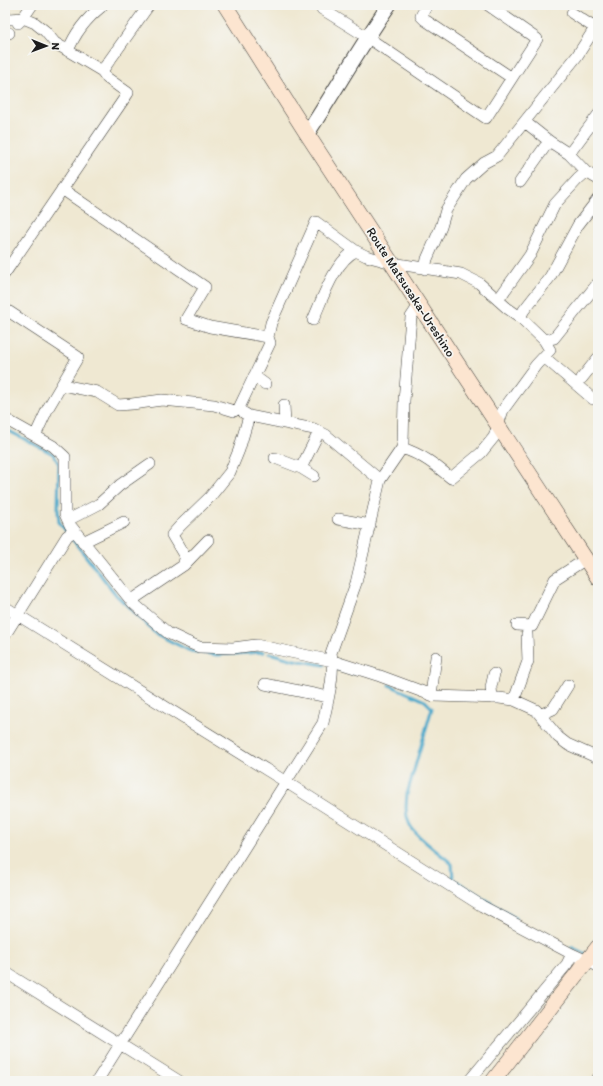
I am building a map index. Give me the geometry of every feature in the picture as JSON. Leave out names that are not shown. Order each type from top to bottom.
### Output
[{"type":"main road","name":"Route Matsusaka-Ureshino","points":[[225,5],[307,134],[598,578]]},
{"type":"main road","points":[[493,1081],[592,963],[598,947]]},
{"type":"street","points":[[13,27],[32,5]]},
{"type":"street","points":[[68,51],[72,40],[89,18],[102,5]]},
{"type":"street","points":[[102,71],[149,5]]},
{"type":"street","points":[[325,5],[322,9],[367,37],[486,118],[537,39],[488,5]]},
{"type":"street","points":[[307,134],[350,68],[367,37],[389,5]]},
{"type":"street","points":[[427,5],[421,16],[425,20],[512,78]]},
{"type":"street","points":[[426,269],[427,259],[441,227],[446,210],[466,179],[484,163],[498,156],[577,56],[597,27],[572,13]]},
{"type":"street","points":[[5,17],[10,19],[13,27]]},
{"type":"street","points":[[5,273],[128,93],[107,78],[102,71],[55,43],[45,31],[35,23],[13,27]]},
{"type":"street","points":[[568,154],[598,115]]},
{"type":"street","points":[[525,122],[568,154],[586,172],[598,179]]},
{"type":"street","points":[[520,182],[549,141]]},
{"type":"street","points":[[498,300],[530,256],[555,204],[586,172]]},
{"type":"street","points":[[62,189],[205,287],[186,319],[210,327],[268,337]]},
{"type":"street","points":[[520,317],[550,277],[578,225],[598,200]]},
{"type":"street","points":[[62,386],[97,392],[118,405],[162,400],[214,406],[234,411],[238,409],[270,343],[268,337],[271,323],[316,222],[356,251],[366,256],[392,263],[461,274],[479,283],[520,317],[544,340],[550,350],[536,365],[503,410],[494,436],[481,453],[451,478],[418,454],[402,448]]},
{"type":"street","points":[[313,320],[337,270],[350,254],[356,251]]},
{"type":"street","points":[[544,340],[554,338],[584,303],[598,283]]},
{"type":"street","points":[[97,1081],[322,722],[328,697],[333,660],[331,653],[356,583],[380,480],[402,448],[411,317],[419,305]]},
{"type":"street","points":[[5,309],[78,356],[48,408],[35,436]]},
{"type":"street","points":[[544,357],[559,363],[593,399],[598,398]]},
{"type":"street","points":[[582,378],[598,358]]},
{"type":"street","points":[[254,376],[265,384]]},
{"type":"street","points":[[284,405],[284,423]]},
{"type":"street","points":[[238,409],[250,416],[314,429],[326,435],[380,480]]},
{"type":"street","points":[[184,565],[185,557],[172,535],[210,497],[230,472],[250,416]]},
{"type":"street","points":[[5,419],[53,446],[65,457],[65,514],[74,531],[133,603],[168,633],[200,647],[233,648],[256,645],[333,660],[431,695],[514,700],[536,710],[558,737],[567,744],[598,758]]},
{"type":"street","points":[[301,468],[319,432]]},
{"type":"street","points":[[275,458],[301,468],[314,476]]},
{"type":"street","points":[[68,520],[99,504],[120,485],[150,464]]},
{"type":"street","points":[[338,519],[370,525]]},
{"type":"street","points":[[83,542],[124,522]]},
{"type":"street","points":[[5,635],[68,536],[74,531]]},
{"type":"street","points":[[133,603],[135,598],[184,565],[208,540]]},
{"type":"street","points":[[517,625],[532,626],[555,579],[586,559]]},
{"type":"street","points":[[5,607],[482,906],[515,919],[572,954],[592,963]]},
{"type":"street","points":[[514,700],[528,661],[527,634]]},
{"type":"street","points":[[431,695],[436,657]]},
{"type":"street","points":[[492,698],[491,687],[494,674]]},
{"type":"street","points":[[265,684],[328,697]]},
{"type":"street","points":[[540,715],[552,709],[568,684]]},
{"type":"street","points":[[469,1081],[567,964],[572,954]]},
{"type":"street","points":[[5,972],[179,1081]]},
{"type":"waterway","points":[[5,429],[53,454],[59,464],[59,522],[117,596],[156,634],[190,651],[217,655],[264,652]]},
{"type":"waterway","points":[[269,653],[294,660],[324,665]]},
{"type":"waterway","points":[[335,668],[353,673]]},
{"type":"waterway","points":[[389,685],[425,701],[432,708],[407,794],[406,813],[409,823],[422,839],[452,864],[453,879],[515,918]]},
{"type":"waterway","points":[[571,947],[586,954]]}]
